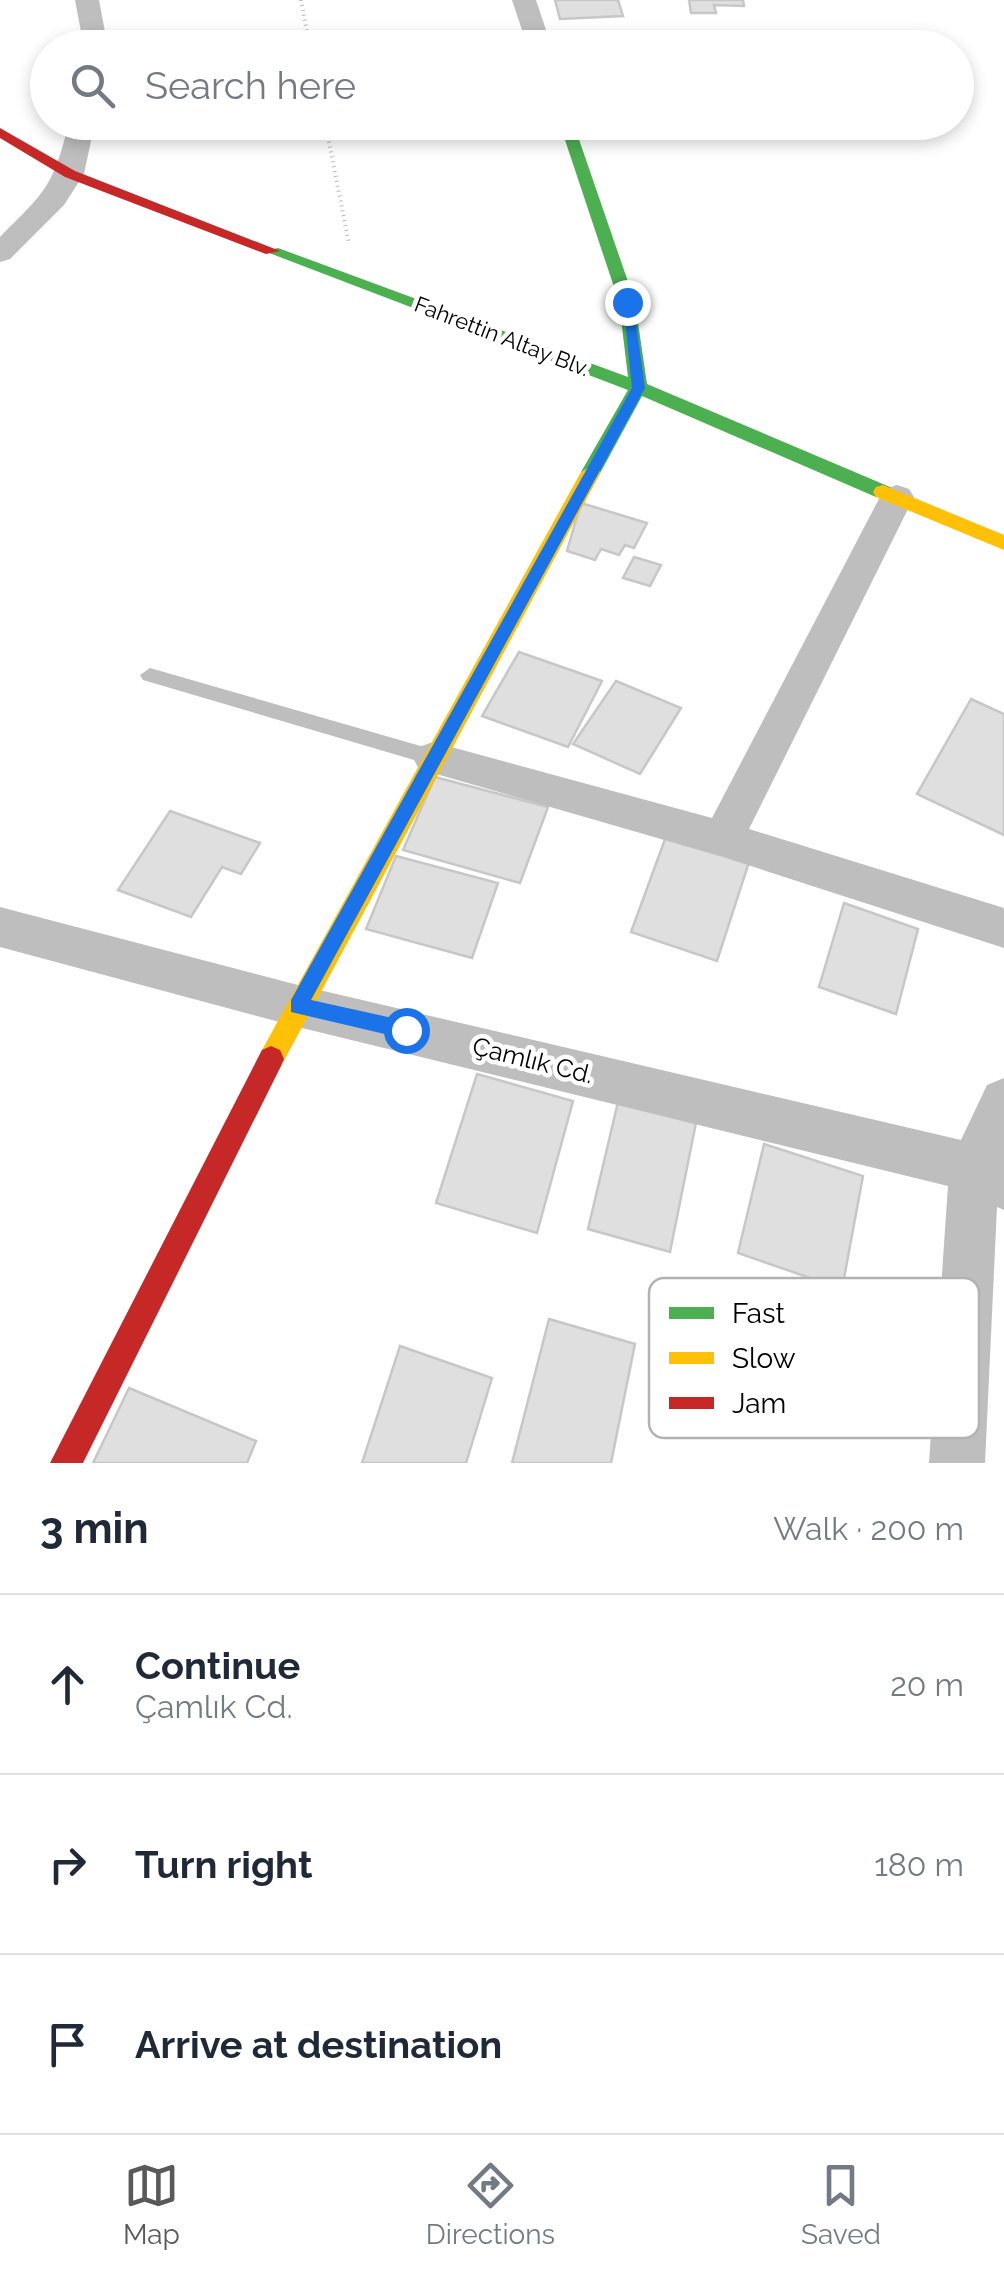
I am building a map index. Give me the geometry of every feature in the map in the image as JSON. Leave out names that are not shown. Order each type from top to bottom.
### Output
[{"type":"street","points":[[87,0],[93,30]]},
{"type":"street","points":[[524,0],[534,30]]},
{"type":"street","name":"Fahrettin Altay Blv.","points":[[0,132],[70,174],[638,388],[1004,543]]},
{"type":"street","points":[[3,247],[54,200],[70,174],[78,140]]},
{"type":"street","points":[[66,1463],[298,1006],[638,388],[627,302],[572,140]]},
{"type":"street","points":[[723,839],[897,496]]},
{"type":"street","points":[[434,758],[723,839],[1004,928]]},
{"type":"street","name":"Çamlık Cd.","points":[[0,927],[298,1006],[989,1176]]},
{"type":"street","points":[[978,1278],[989,1176],[1004,1101]]},
{"type":"street","points":[[957,1463],[960,1438]]},
{"type":"lane","points":[[150,675],[434,758]]},
{"type":"path","points":[[301,0],[307,30]]},
{"type":"path","points":[[329,140],[356,280]]},
{"type":"building","points":[[555,0],[618,0],[623,16],[560,19]]},
{"type":"building","points":[[689,0],[743,0],[744,6],[714,5],[716,13],[691,13]]},
{"type":"building","points":[[581,503],[647,523],[634,548],[625,545],[619,555],[601,549],[595,560],[567,551]]},
{"type":"building","points":[[634,557],[661,565],[650,586],[623,578]]},
{"type":"building","points":[[519,652],[602,681],[568,747],[482,716]]},
{"type":"building","points":[[616,681],[681,708],[640,774],[573,744]]},
{"type":"building","points":[[971,699],[1004,714],[1004,835],[917,794]]},
{"type":"building","points":[[435,777],[548,807],[520,883],[403,850]]},
{"type":"building","points":[[170,811],[260,843],[241,874],[222,867],[191,917],[118,890]]},
{"type":"building","points":[[668,831],[751,856],[717,961],[631,932]]},
{"type":"building","points":[[396,856],[498,883],[472,958],[366,929]]},
{"type":"building","points":[[844,903],[918,929],[896,1014],[819,987]]},
{"type":"building","points":[[477,1074],[573,1101],[537,1233],[436,1203]]},
{"type":"building","points":[[618,1102],[696,1123],[670,1252],[588,1229]]},
{"type":"building","points":[[764,1144],[863,1176],[844,1278],[810,1278],[738,1253]]},
{"type":"building","points":[[549,1319],[635,1344],[611,1463],[512,1463]]},
{"type":"building","points":[[400,1346],[492,1378],[466,1463],[362,1463]]},
{"type":"building","points":[[129,1388],[256,1441],[247,1463],[93,1463]]},
{"type":"traffic: fast","points":[[572,140],[627,302],[638,387],[591,472]]},
{"type":"traffic: fast","points":[[272,251],[638,387],[883,492]]},
{"type":"traffic: slow","points":[[271,1059],[591,472]]},
{"type":"traffic: slow","points":[[883,492],[1004,543]]},
{"type":"traffic: jam","points":[[0,132],[70,174],[272,251]]},
{"type":"traffic: jam","points":[[66,1463],[271,1059]]},
{"type":"route","points":[[406,1030],[298,1006],[638,388],[627,302]]}]
